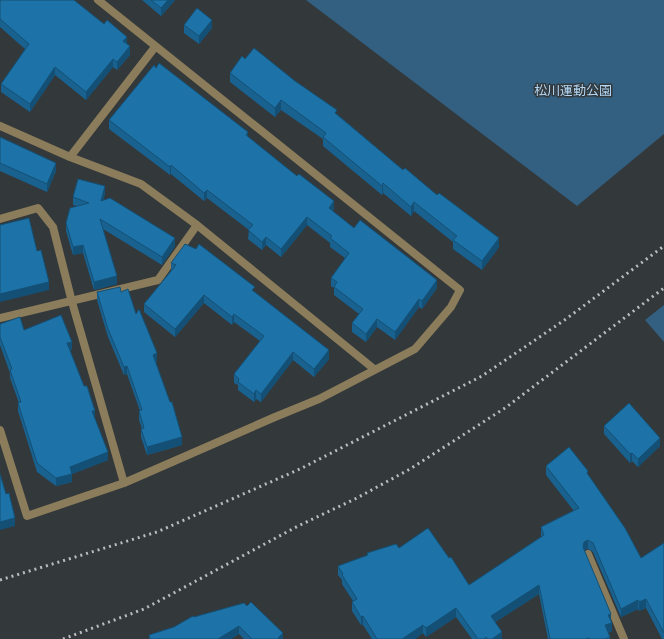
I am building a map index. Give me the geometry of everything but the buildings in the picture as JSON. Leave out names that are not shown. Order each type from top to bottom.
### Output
[{"type":"street","points":[[0,430],[27,516],[124,483],[275,417],[319,400],[374,369],[415,349],[451,307],[460,290],[98,0]]},
{"type":"street","points":[[70,157],[155,47]]},
{"type":"street","points":[[0,126],[70,157],[141,184],[198,225],[374,369]]},
{"type":"street","points":[[0,219],[38,208],[53,227],[72,302],[124,483]]},
{"type":"street","points":[[0,318],[72,302],[158,280],[198,225]]},
{"type":"street","points":[[588,554],[624,639]]},
{"type":"green space","name":"松川運動公園","points":[[306,0],[664,0],[664,134],[577,206]]},
{"type":"green space","points":[[664,305],[664,342],[645,320]]},
{"type":"railway","points":[[0,580],[157,532],[300,469],[482,376],[566,319],[664,246]]},
{"type":"railway","points":[[63,639],[144,609],[298,526],[357,498],[410,469],[505,408],[664,288]]}]
